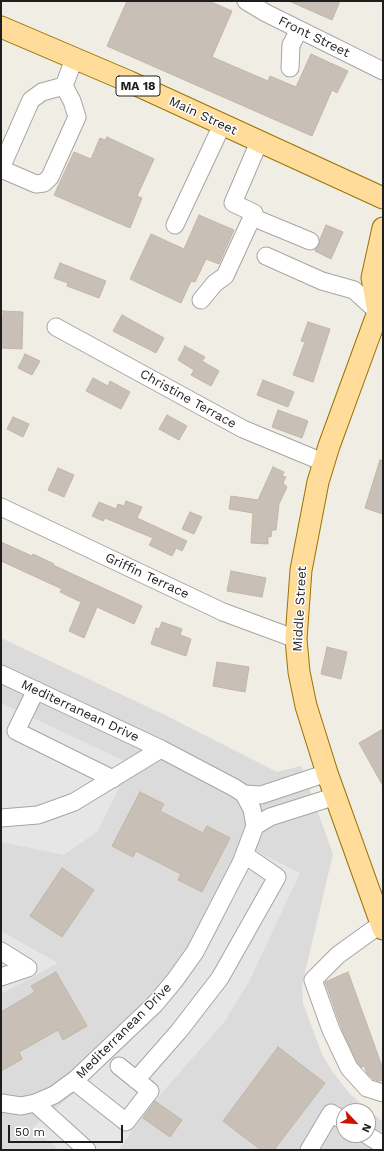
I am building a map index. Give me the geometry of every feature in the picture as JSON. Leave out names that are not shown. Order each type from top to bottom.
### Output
[{"type":"main road","name":"Main Street","points":[[1,27],[383,198]]},
{"type":"main road","name":"Middle Street","points":[[382,926],[327,773],[306,706],[299,672],[296,639],[301,570],[314,498],[324,462],[381,310],[372,278],[383,228]]},
{"type":"street","name":"Front Street","points":[[246,1],[299,30],[383,71]]},
{"type":"street","points":[[290,68],[291,45],[299,30]]},
{"type":"street","points":[[64,86],[42,92],[31,100],[1,169],[36,184],[44,183],[50,177],[77,117],[64,86],[74,59]]},
{"type":"street","points":[[175,225],[222,125]]},
{"type":"street","points":[[201,300],[215,283],[225,276],[254,213],[233,203],[259,142]]},
{"type":"street","points":[[252,217],[310,241]]},
{"type":"street","points":[[266,256],[322,281],[354,290],[381,310]]},
{"type":"street","name":"Christine Terrace","points":[[56,327],[243,429],[324,462]]},
{"type":"street","name":"Griffin Terrace","points":[[1,507],[223,612],[296,639]]},
{"type":"street","name":"Mediterranean Drive","points":[[1,674],[161,749],[244,794],[261,795],[327,773]]},
{"type":"street","points":[[36,690],[16,731],[113,779]]},
{"type":"street","points":[[1,818],[38,816],[74,802],[161,749]]},
{"type":"street","points":[[244,794],[252,808],[255,826],[270,816],[336,796]]},
{"type":"street","name":"Mediterranean Drive","points":[[1,1103],[20,1106],[35,1103],[54,1094],[74,1081],[155,1004],[175,980],[195,952],[245,855],[255,826]]},
{"type":"street","points":[[136,1080],[179,1031],[220,978],[277,877],[245,855]]},
{"type":"street","points":[[382,926],[338,955],[313,980],[326,1018],[350,1068],[366,1088],[383,1093]]},
{"type":"street","points":[[1,951],[28,968],[1,977]]},
{"type":"street","points":[[74,1081],[126,1122],[150,1091],[119,1066]]},
{"type":"street","points":[[35,1103],[87,1150]]},
{"type":"street","points":[[309,1150],[330,1113],[336,1116]]},
{"type":"shaded area","points":[[1,638],[165,715],[277,772],[301,766],[333,854],[302,985],[303,1003],[322,1054],[332,1071],[350,1094],[361,1103],[336,1103],[336,1143],[376,1143],[376,1116],[383,1122],[383,1150],[1,1150]]},
{"type":"shaded area","points":[[1,703],[131,764],[98,831],[64,855],[1,842]]},
{"type":"shaded area","points":[[255,850],[300,873],[249,982],[225,1021],[141,1118],[119,1150],[59,1150],[32,1128],[84,1085],[161,1012],[184,985],[203,957],[219,928]]},
{"type":"shaded area","points":[[1,931],[58,963],[1,994]]},
{"type":"building","points":[[127,1],[209,1],[232,11],[212,57],[268,81],[270,76],[296,87],[311,54],[348,71],[337,93],[332,90],[312,136],[107,46]]},
{"type":"building","points":[[289,1],[340,1],[332,20]]},
{"type":"building","points":[[107,137],[154,159],[137,196],[142,198],[130,228],[54,195],[74,152],[91,159],[100,138],[105,140]]},
{"type":"building","points":[[199,215],[234,230],[219,264],[206,259],[195,282],[191,281],[181,303],[130,279],[151,234],[184,249]]},
{"type":"building","points":[[326,225],[343,232],[331,259],[315,251]]},
{"type":"building","points":[[60,263],[106,281],[99,298],[67,286],[68,283],[54,278]]},
{"type":"building","points":[[3,311],[23,312],[22,349],[1,348],[1,318],[3,318]]},
{"type":"building","points":[[122,315],[164,338],[156,353],[113,331]]},
{"type":"building","points":[[308,322],[330,329],[313,382],[293,375],[305,342],[301,341]]},
{"type":"building","points":[[185,346],[205,357],[202,361],[219,371],[211,386],[191,375],[194,370],[178,360]]},
{"type":"building","points":[[25,354],[40,361],[32,375],[18,368]]},
{"type":"building","points":[[93,378],[108,386],[110,381],[130,392],[121,409],[86,391]]},
{"type":"building","points":[[263,380],[294,392],[288,407],[257,395]]},
{"type":"building","points":[[278,410],[308,421],[302,438],[272,427]]},
{"type":"building","points":[[167,415],[187,426],[179,440],[159,429]]},
{"type":"building","points":[[13,417],[29,424],[23,437],[7,429]]},
{"type":"building","points":[[380,460],[383,461],[383,514],[365,508]]},
{"type":"building","points":[[273,467],[284,472],[282,476],[286,477],[283,483],[287,487],[279,504],[276,530],[272,530],[271,537],[268,536],[268,544],[251,543],[253,513],[229,509],[231,496],[258,500]]},
{"type":"building","points":[[58,468],[74,475],[64,497],[48,490]]},
{"type":"building","points":[[126,501],[142,507],[137,518],[187,541],[182,551],[176,548],[172,556],[149,545],[153,538],[105,518],[103,521],[92,516],[99,502],[116,509],[118,504],[124,506]]},
{"type":"building","points":[[190,512],[202,517],[194,534],[182,529]]},
{"type":"building","points":[[1,542],[32,556],[33,554],[54,564],[53,565],[142,606],[134,624],[97,607],[84,638],[69,631],[81,602],[60,592],[62,589],[1,561]]},
{"type":"building","points":[[231,571],[266,578],[262,597],[227,591]]},
{"type":"building","points":[[162,622],[182,629],[180,635],[191,639],[186,656],[151,644],[156,628],[159,629]]},
{"type":"building","points":[[327,647],[347,652],[341,679],[321,674]]},
{"type":"building","points":[[217,662],[249,667],[245,692],[213,686]]},
{"type":"building","points":[[383,729],[383,786],[359,743]]},
{"type":"building","points":[[140,792],[164,804],[160,811],[203,833],[207,826],[230,838],[202,892],[178,880],[181,874],[136,851],[133,857],[112,846]]},
{"type":"building","points":[[62,868],[94,890],[62,937],[30,916]]},
{"type":"building","points":[[56,972],[87,1026],[63,1040],[58,1030],[19,1052],[22,1059],[1,1071],[1,1012],[35,992],[31,986]]},
{"type":"building","points":[[348,972],[383,1069],[383,1080],[379,1081],[373,1079],[367,1073],[364,1066],[361,1067],[357,1062],[343,1032],[325,982]]},
{"type":"building","points":[[278,1047],[325,1083],[274,1150],[261,1150],[223,1121]]},
{"type":"building","points":[[155,1101],[182,1120],[170,1137],[143,1118]]}]
